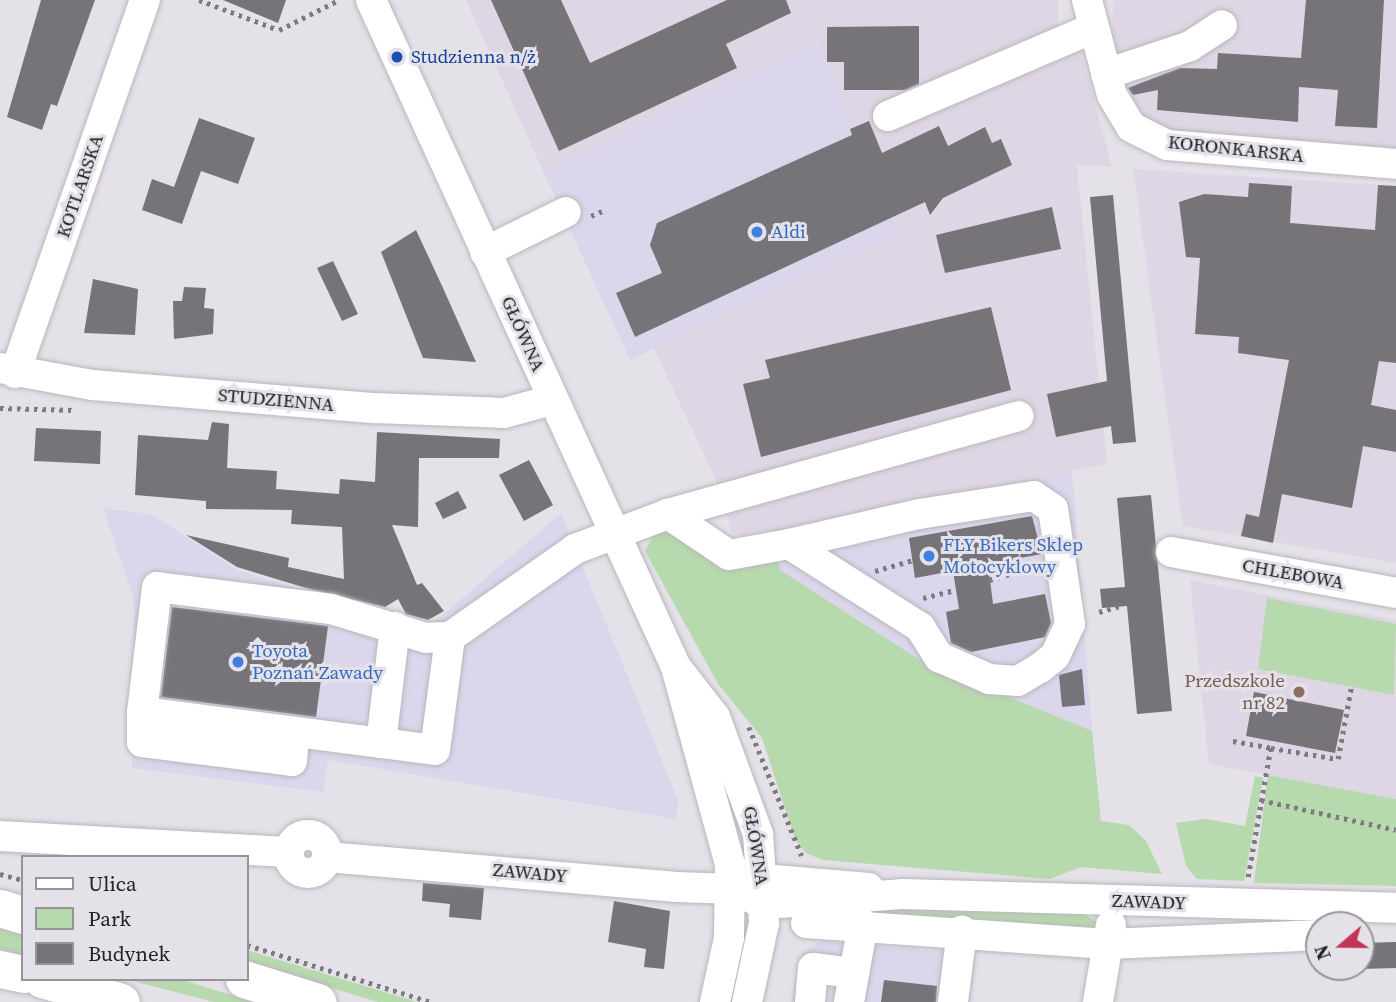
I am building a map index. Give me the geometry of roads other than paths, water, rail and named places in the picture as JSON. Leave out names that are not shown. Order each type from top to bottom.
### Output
[{"type":"main road","points":[[0,908],[21,914]]},
{"type":"main road","points":[[0,969],[21,974]]},
{"type":"main road","points":[[248,980],[318,1002]]},
{"type":"main road","points":[[48,981],[97,999]]},
{"type":"street","name":"KOTLARSKA","points":[[8,370],[145,0]]},
{"type":"street","name":"GŁÓWNA","points":[[371,0],[676,667],[723,826],[732,889],[715,1002]]},
{"type":"street","points":[[888,116],[1090,14]]},
{"type":"street","name":"KORONKARSKA","points":[[1090,14],[1106,74],[1131,127],[1167,145],[1396,164]]},
{"type":"street","points":[[1106,74],[1190,46],[1222,25]]},
{"type":"street","points":[[485,252],[566,212]]},
{"type":"street","name":"STUDZIENNA","points":[[8,370],[375,408],[504,413],[552,400]]},
{"type":"street","points":[[293,751],[292,761],[142,742],[142,712],[157,587],[331,609],[395,627],[450,637],[575,549],[613,531],[1019,416]]},
{"type":"street","points":[[668,514],[729,555],[919,514],[1034,496],[1053,509],[1070,624],[1055,656],[1018,681],[989,679],[939,657],[920,627],[789,544]]},
{"type":"street","name":"CHLEBOWA","points":[[1180,553],[1396,593]]},
{"type":"street","points":[[381,743],[395,627]]},
{"type":"street","points":[[142,712],[435,750],[450,637]]},
{"type":"street","name":"GŁÓWNA","points":[[676,667],[706,698],[730,748],[758,834],[764,891],[747,1002]]},
{"type":"street","name":"ZAWADY","points":[[0,836],[288,852],[292,866],[306,874],[320,869],[327,857],[764,891],[1396,908]]},
{"type":"street","name":"ZAWADY","points":[[764,891],[815,916],[902,894]]},
{"type":"street","points":[[1098,1002],[1115,901]]},
{"type":"street","points":[[815,916],[863,924],[1107,944],[1305,936]]},
{"type":"street","points":[[810,1002],[813,968],[850,987],[863,924]]},
{"type":"street","points":[[953,1002],[962,931]]},
{"type":"place","name":"Studzienna n/ż","points":[[397,57]]},
{"type":"place","name":"Aldi","points":[[757,232]]},
{"type":"place","name":"FLY Bikers Sklep Motocyklowy","points":[[929,556]]},
{"type":"place","name":"Toyota Poznań Zawady","points":[[238,662]]},
{"type":"place","name":"Przedszkole nr 82","points":[[1299,692]]}]
